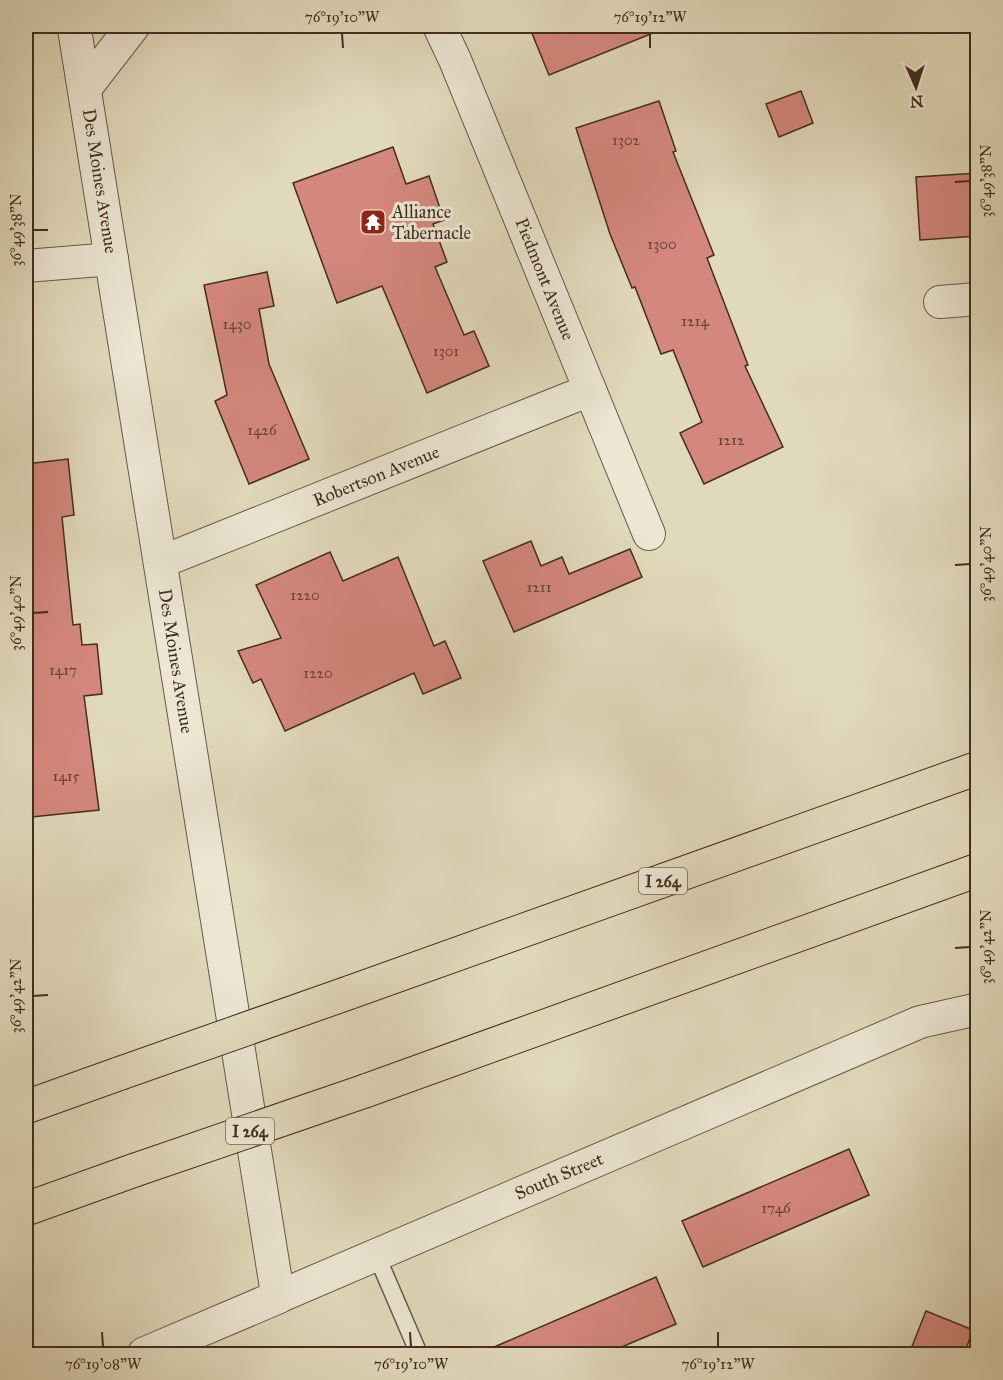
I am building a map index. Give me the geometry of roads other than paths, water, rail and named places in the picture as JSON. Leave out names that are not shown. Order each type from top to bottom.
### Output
[{"type":"highway","name":"I 264","points":[[26,1107],[978,768]]},
{"type":"highway","name":"I 264","points":[[26,1209],[365,1091],[973,872]]},
{"type":"street","name":"Des Moines Avenue","points":[[74,26],[278,1296]]},
{"type":"street","points":[[85,88],[133,26]]},
{"type":"street","name":"Piedmont Avenue","points":[[439,26],[456,60],[649,534]]},
{"type":"street","points":[[26,266],[112,259]]},
{"type":"street","points":[[940,302],[978,299]]},
{"type":"street","name":"Robertson Avenue","points":[[161,562],[590,390]]},
{"type":"street","name":"South Street","points":[[144,1354],[920,1022],[978,1008]]},
{"type":"lane","points":[[376,1254],[419,1354]]},
{"type":"place","name":"Alliance Tabernacle","points":[[373,222]]}]
